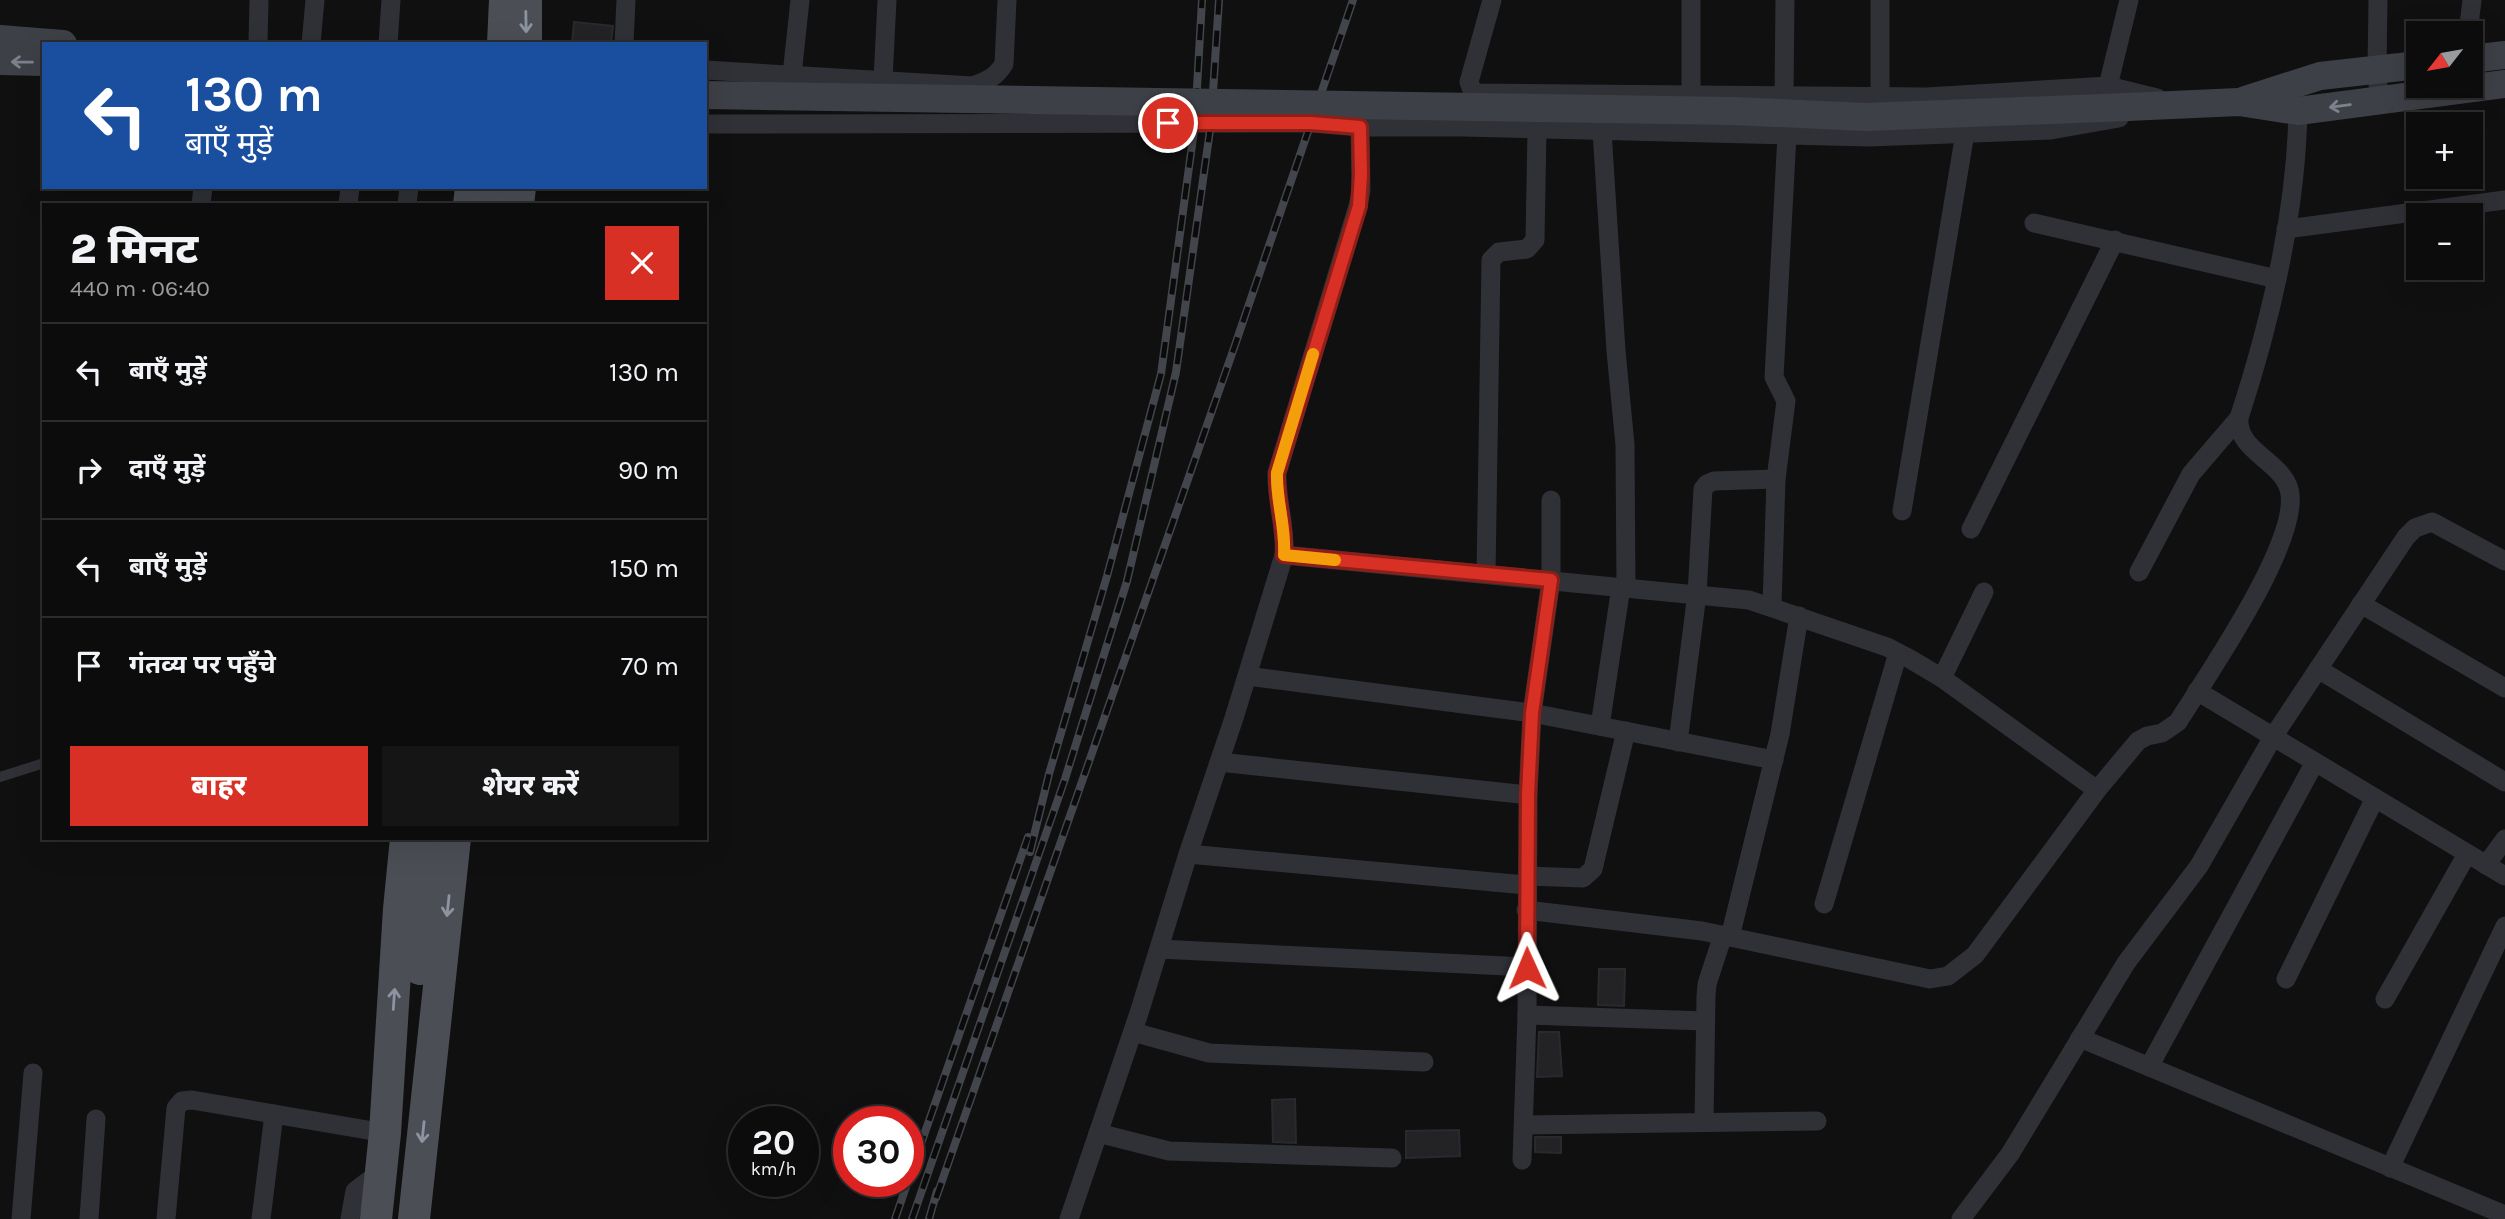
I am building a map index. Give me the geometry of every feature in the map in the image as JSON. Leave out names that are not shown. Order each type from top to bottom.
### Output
[{"type":"main road","points":[[482,42],[483,0]]},
{"type":"main road","points":[[503,42],[505,0]]},
{"type":"main road","points":[[526,0],[526,42]]},
{"type":"main road","points":[[0,39],[42,42]]},
{"type":"main road","points":[[2483,58],[2505,55]]},
{"type":"main road","points":[[0,61],[42,62]]},
{"type":"main road","points":[[707,94],[1733,111],[1866,117],[2239,102],[2320,76],[2406,66]]},
{"type":"main road","points":[[2483,85],[2505,83]]},
{"type":"main road","points":[[2239,102],[2298,111],[2406,96]]},
{"type":"main road","points":[[376,1219],[385,1133],[406,840]]},
{"type":"main road","points":[[428,1080],[415,1041],[432,840]]},
{"type":"main road","points":[[414,1219],[455,840]]},
{"type":"main road","points":[[389,1070],[415,1041]]},
{"type":"street","points":[[258,42],[259,0]]},
{"type":"street","points":[[312,42],[314,0]]},
{"type":"street","points":[[388,42],[391,0]]},
{"type":"street","points":[[624,42],[626,0]]},
{"type":"street","points":[[792,75],[800,0]]},
{"type":"street","points":[[883,80],[887,0]]},
{"type":"street","points":[[707,70],[973,86],[999,73],[1004,64],[1007,0]]},
{"type":"street","points":[[1492,0],[1469,82],[1472,90],[1478,93],[1927,97],[2108,86],[2189,106]]},
{"type":"street","points":[[1691,0],[1691,94]]},
{"type":"street","points":[[1784,95],[1785,0]]},
{"type":"street","points":[[1880,0],[1880,96]]},
{"type":"street","points":[[2108,86],[2129,0]]},
{"type":"street","points":[[2378,0],[2379,100]]},
{"type":"street","points":[[2469,21],[2472,0]]},
{"type":"street","points":[[707,124],[1286,123],[1360,127],[1869,136],[2051,130],[2189,106]]},
{"type":"street","points":[[1526,910],[1726,936],[1930,979],[1948,976],[1975,955],[2096,790],[2138,741],[2162,733],[2178,722],[2267,576],[2278,548],[2290,504],[2289,489],[2238,429],[2277,279],[2297,143],[2298,111]]},
{"type":"street","points":[[1069,1219],[1133,1032],[1284,555],[1285,539],[1277,473],[1359,206],[1360,127]]},
{"type":"street","points":[[1486,574],[1491,260],[1499,252],[1527,248],[1535,240],[1537,129]]},
{"type":"street","points":[[1600,726],[1623,587],[1626,453],[1616,351],[1602,131]]},
{"type":"street","points":[[1902,511],[1965,133]]},
{"type":"street","points":[[1772,606],[1776,478],[1786,401],[1774,377],[1787,135]]},
{"type":"street","points":[[2286,229],[2505,200]]},
{"type":"street","points":[[2034,223],[2277,279]]},
{"type":"street","points":[[1971,529],[2116,240]]},
{"type":"street","points":[[2139,572],[2191,474],[2239,418]]},
{"type":"street","points":[[1678,742],[1697,594],[1703,489],[1714,481],[1776,478]]},
{"type":"street","points":[[1522,1160],[1527,1015],[1528,795],[1532,713],[1551,580],[1551,500]]},
{"type":"street","points":[[1961,1219],[2010,1154],[2126,963],[2199,866],[2269,735],[2318,669],[2406,537],[2423,524],[2432,522],[2505,561]]},
{"type":"street","points":[[1284,555],[1697,594],[1749,600],[1772,606],[1898,653],[1942,678],[2096,790]]},
{"type":"street","points":[[1942,678],[1984,592]]},
{"type":"street","points":[[2361,604],[2505,688]]},
{"type":"street","points":[[1704,1122],[1707,984],[1726,936],[1774,760],[1799,616]]},
{"type":"street","points":[[1824,904],[1898,653]]},
{"type":"street","points":[[2318,669],[2505,782]]},
{"type":"street","points":[[1247,676],[1532,713],[1774,760]]},
{"type":"street","points":[[2197,691],[2505,876]]},
{"type":"street","points":[[1188,854],[1527,881],[1583,878],[1593,869],[1626,731]]},
{"type":"street","points":[[1219,762],[1528,795]]},
{"type":"street","points":[[2149,1067],[2315,762]]},
{"type":"street","points":[[2286,979],[2375,798]]},
{"type":"street","points":[[2486,865],[2505,839]]},
{"type":"street","points":[[2385,999],[2467,853]]},
{"type":"street","points":[[2390,1168],[2505,926]]},
{"type":"street","points":[[1159,949],[1527,968]]},
{"type":"street","points":[[1527,1015],[1705,1021]]},
{"type":"street","points":[[1133,1032],[1209,1054],[1424,1062]]},
{"type":"street","points":[[2080,1038],[2505,1214]]},
{"type":"street","points":[[21,1219],[33,1073]]},
{"type":"street","points":[[166,1219],[176,1108],[182,1101],[192,1100],[385,1133]]},
{"type":"street","points":[[261,1219],[274,1114]]},
{"type":"street","points":[[89,1219],[96,1119]]},
{"type":"street","points":[[1524,1125],[1817,1121]]},
{"type":"street","points":[[1098,1133],[1169,1151],[1392,1158]]},
{"type":"street","points":[[350,1219],[355,1191],[380,1172]]},
{"type":"lane","points":[[0,777],[42,764]]},
{"type":"building","points":[[574,22],[613,26],[611,42],[572,42]]},
{"type":"building","points":[[1599,969],[1625,969],[1624,1006],[1598,1005]]},
{"type":"building","points":[[1539,1032],[1559,1032],[1562,1076],[1537,1077]]},
{"type":"building","points":[[1295,1099],[1296,1143],[1273,1142],[1272,1100]]},
{"type":"building","points":[[1459,1130],[1460,1156],[1406,1158],[1406,1131]]},
{"type":"building","points":[[1535,1137],[1561,1137],[1561,1153],[1535,1152]]},
{"type":"railway","points":[[1030,852],[1049,774],[1107,576],[1161,374],[1195,123],[1202,0]]},
{"type":"railway","points":[[912,1219],[1065,779],[1127,581],[1176,372],[1211,123],[1219,0]]},
{"type":"railway","points":[[936,1198],[1353,0]]},
{"type":"railway","points":[[924,1135],[1028,837]]},
{"type":"railway","points":[[929,1219],[937,1191]]},
{"type":"railway","points":[[895,1219],[903,1197]]},
{"type":"slow traffic","points":[[1313,354],[1277,473],[1277,490],[1285,539],[1284,555],[1335,560]]},
{"type":"route","points":[[1168,123],[1311,123],[1360,127],[1359,206],[1277,473],[1285,539],[1284,555],[1551,580],[1532,713],[1528,795],[1527,968]]}]
